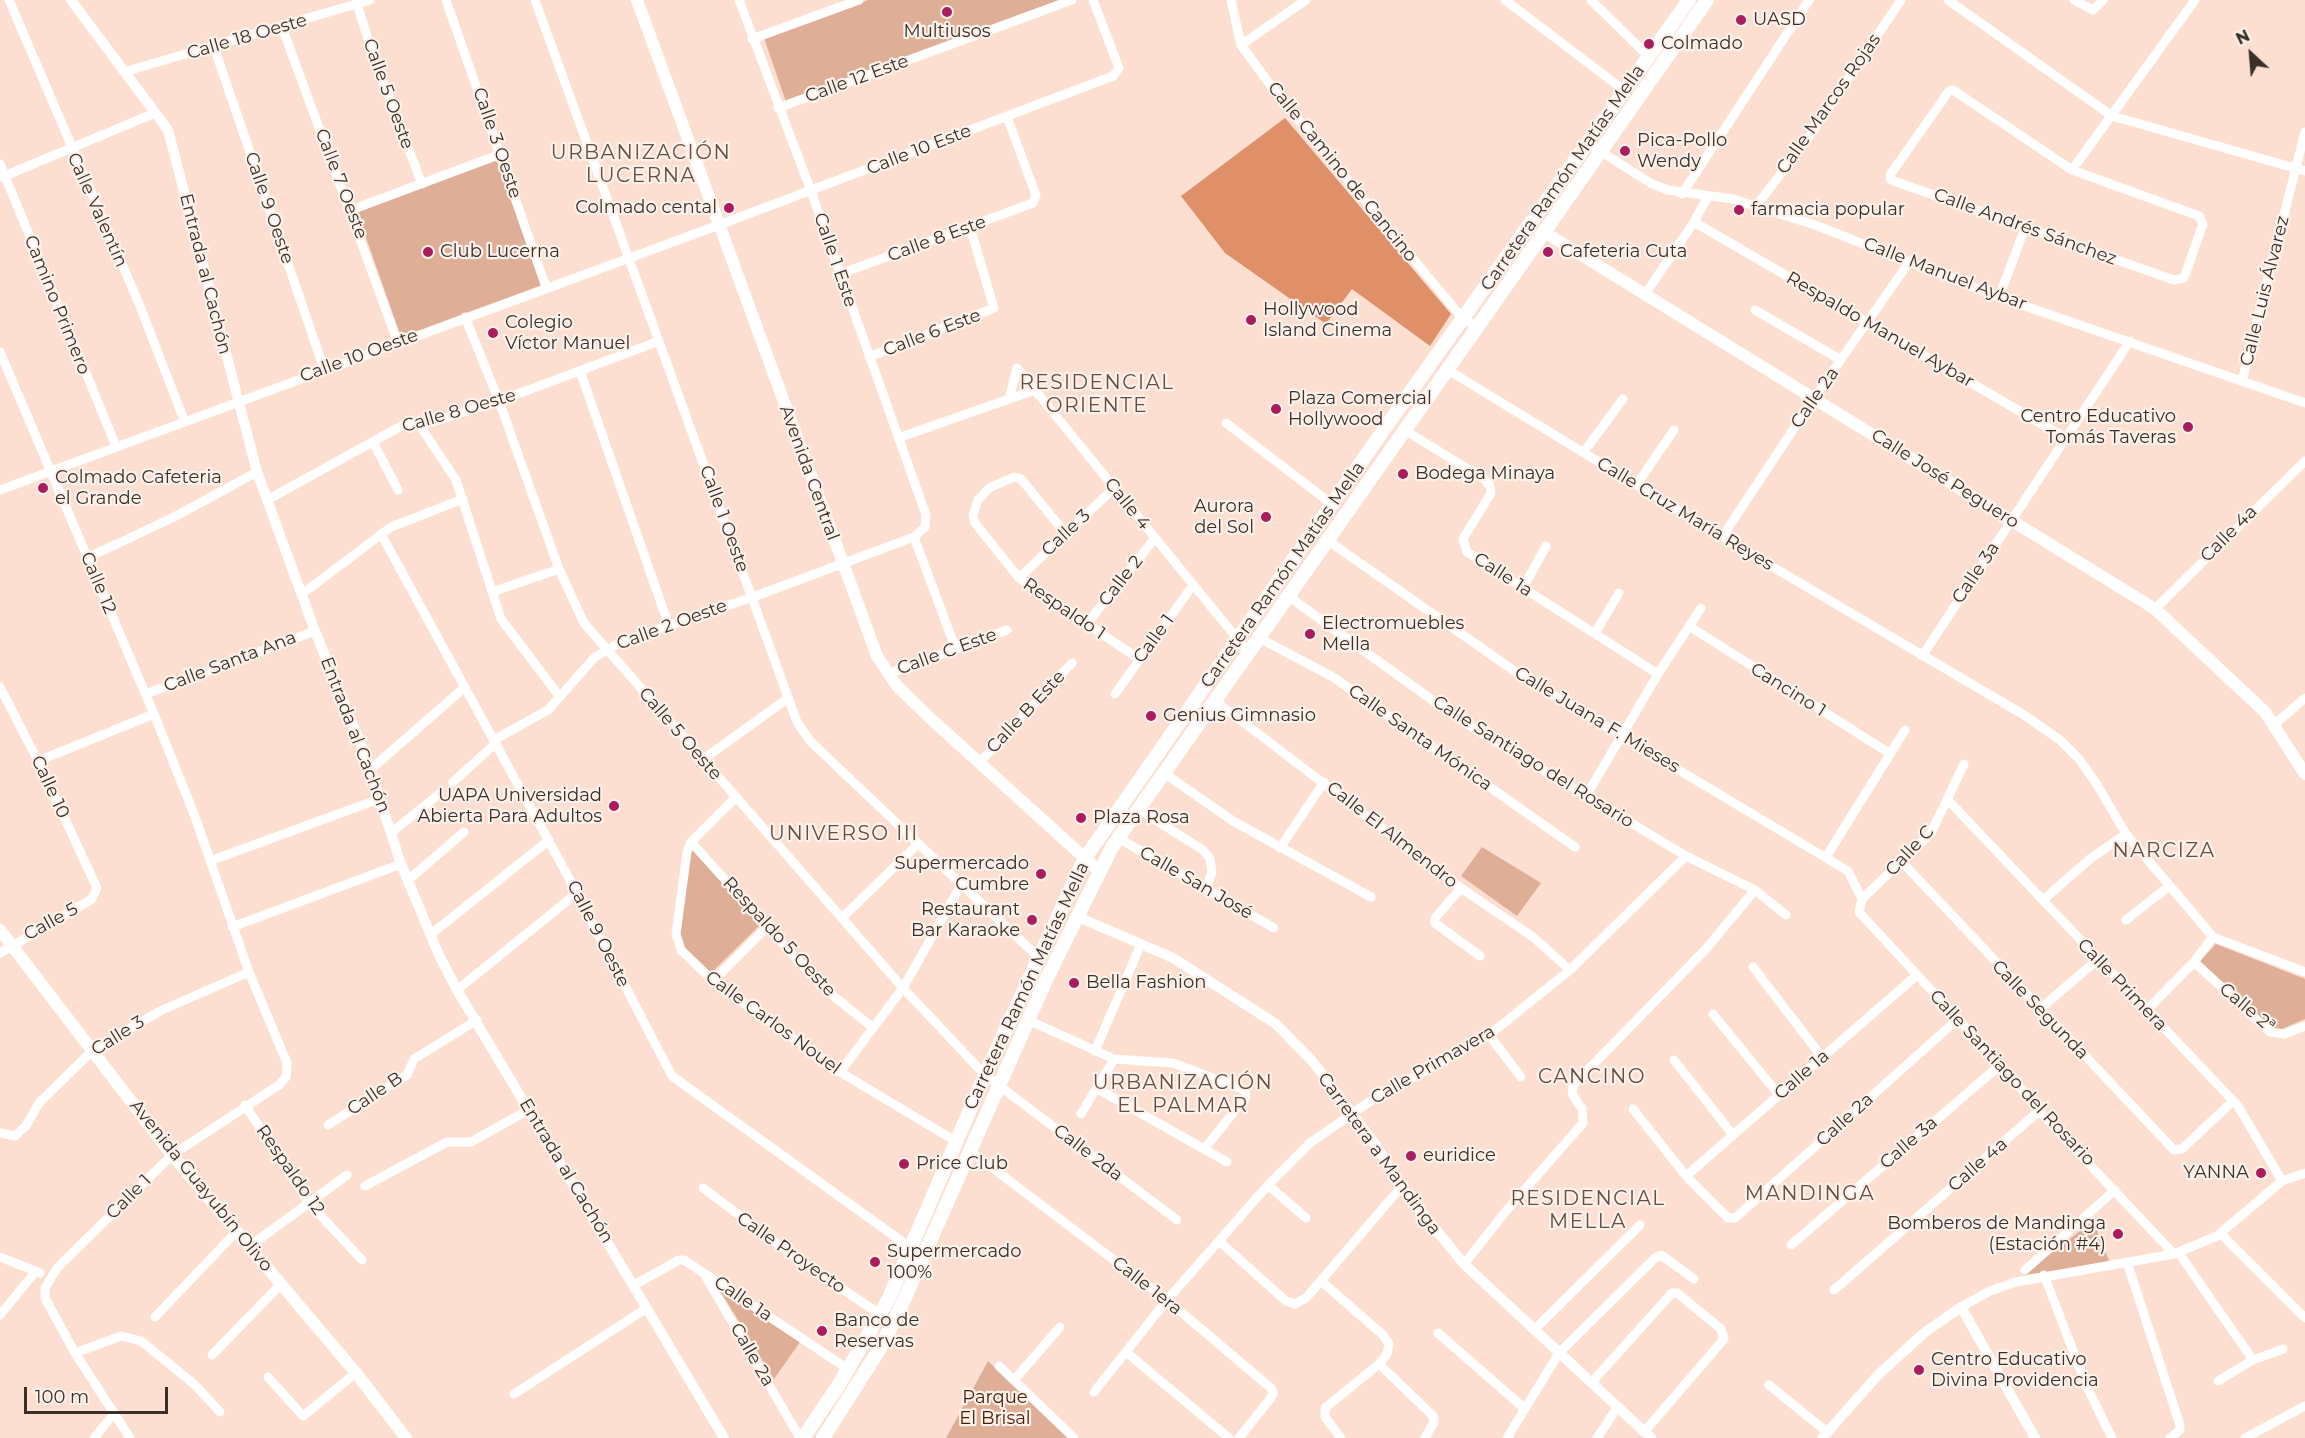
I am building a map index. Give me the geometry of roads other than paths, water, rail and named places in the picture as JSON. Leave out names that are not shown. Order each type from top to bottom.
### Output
[{"type":"main road","name":"Avenida Central","points":[[637,0],[870,641],[888,674],[930,718],[1098,870]]},
{"type":"main road","name":"Carretera Ramón Matías Mella","points":[[802,1438],[849,1370],[880,1315],[985,1075],[1085,858],[1689,0]]},
{"type":"main road","name":"Carretera Ramón Matías Mella","points":[[823,1438],[868,1368],[899,1311],[1028,1020],[1098,870],[1214,700],[1406,431],[1707,0]]},
{"type":"main road","name":"Calle José Peguero","points":[[1544,232],[1644,296],[1814,398],[2155,609],[2275,724],[2305,774]]},
{"type":"main road","name":"Avenida Guayubín Olivo","points":[[0,930],[172,1155],[356,1373],[406,1438]]},
{"type":"street","name":"Calle Valentín","points":[[9,0],[70,148],[140,306],[184,420]]},
{"type":"street","name":"Entrada al Cachón","points":[[72,0],[168,130],[257,472],[315,631],[370,770],[401,864],[430,935],[457,990],[477,1020],[724,1438]]},
{"type":"street","name":"Calle 18 Oeste","points":[[124,72],[370,0]]},
{"type":"street","name":"Calle 3 Oeste","points":[[446,0],[546,287]]},
{"type":"street","name":"Calle 1 Oeste","points":[[535,0],[627,258],[753,597],[787,699],[800,728],[810,741],[1038,957]]},
{"type":"street","name":"Calle 1 Este","points":[[739,0],[778,108],[812,191],[927,521],[925,527],[914,537]]},
{"type":"street","points":[[752,39],[859,0]]},
{"type":"street","name":"Calle 12 Este","points":[[778,108],[1072,0]]},
{"type":"street","name":"Calle 10 Este","points":[[719,225],[1007,117],[1117,73],[1119,68],[1093,0]]},
{"type":"street","name":"Calle Camino de Cancino","points":[[1231,0],[1241,45],[1277,94],[1463,319],[1478,327]]},
{"type":"street","points":[[1241,45],[1306,0]]},
{"type":"street","points":[[1505,0],[1625,91]]},
{"type":"street","points":[[1592,0],[1649,57]]},
{"type":"street","points":[[1682,194],[1809,0]]},
{"type":"street","name":"Calle Marcos Rojas","points":[[1755,206],[1807,140],[1901,0]]},
{"type":"street","points":[[1948,0],[2112,116],[2300,170]]},
{"type":"street","points":[[2074,0],[2093,10],[2103,0]]},
{"type":"street","points":[[2072,170],[2195,0]]},
{"type":"street","name":"Calle 5 Oeste","points":[[357,4],[374,58],[422,183]]},
{"type":"street","name":"Calle 7 Oeste","points":[[282,27],[398,343]]},
{"type":"street","name":"Calle 9 Oeste","points":[[214,47],[324,369]]},
{"type":"street","name":"Calle Andrés Sánchez","points":[[1953,90],[2072,170],[2199,216],[2203,224],[2184,278],[2175,280],[2025,228],[1891,180],[1890,175],[1949,91],[1953,90]]},
{"type":"street","points":[[3,177],[155,112]]},
{"type":"street","name":"Calle 8 Este","points":[[840,274],[1033,203],[1036,195],[1007,117]]},
{"type":"street","name":"Calle Luis Álvarez","points":[[2242,381],[2300,170],[2305,132]]},
{"type":"street","name":"Calle Manuel Aybar","points":[[1588,144],[1652,184],[1682,194],[1733,199],[1815,225],[1999,297],[2303,400]]},
{"type":"street","points":[[351,210],[501,154]]},
{"type":"street","name":"Camino Primero","points":[[0,164],[3,177],[116,446]]},
{"type":"street","points":[[1644,296],[1694,222],[1708,196]]},
{"type":"street","name":"Respaldo Manuel Aybar","points":[[1694,222],[2066,438]]},
{"type":"street","name":"Calle 10 Oeste","points":[[0,490],[238,400],[719,225]]},
{"type":"street","name":"Calle 6 Este","points":[[869,357],[994,308],[970,227]]},
{"type":"street","points":[[1999,297],[2025,228]]},
{"type":"street","name":"Calle 2a","points":[[1722,537],[1814,398],[1910,261]]},
{"type":"street","points":[[1755,310],[1841,360]]},
{"type":"street","name":"Calle 5 Oeste","points":[[465,317],[499,401],[559,569],[577,611],[606,649],[903,988],[985,1075],[999,1086]]},
{"type":"street","name":"Calle 8 Oeste","points":[[267,500],[405,424],[420,426],[499,401],[659,341]]},
{"type":"street","name":"Calle 3a","points":[[1922,656],[2130,341]]},
{"type":"street","name":"Calle 12","points":[[0,352],[146,694],[194,814],[249,972]]},
{"type":"street","name":"Calle 4","points":[[1010,399],[1017,368],[1248,652]]},
{"type":"street","name":"Calle Cruz María Reyes","points":[[1448,370],[1722,537],[1922,656],[1991,694],[2060,740],[2079,759],[2096,783],[2126,834],[2168,887],[2213,936]]},
{"type":"street","points":[[580,371],[669,626]]},
{"type":"street","points":[[898,438],[1035,390]]},
{"type":"street","points":[[1584,453],[1623,399]]},
{"type":"street","points":[[1226,423],[1333,505]]},
{"type":"street","points":[[420,426],[456,480],[501,619],[561,697]]},
{"type":"street","points":[[1637,484],[1674,430]]},
{"type":"street","name":"Calle 1a","points":[[1406,431],[1484,479],[1490,486],[1491,493],[1463,539],[1467,552],[1658,674]]},
{"type":"street","points":[[373,442],[398,490]]},
{"type":"street","name":"Calle 4a","points":[[2155,609],[2305,461]]},
{"type":"street","points":[[87,558],[174,517],[257,472]]},
{"type":"street","name":"Respaldo 1","points":[[1066,534],[1022,479],[1014,477],[989,488],[978,500],[973,515],[975,523],[1019,578],[1139,659]]},
{"type":"street","name":"Calle 3","points":[[1019,578],[1114,488]]},
{"type":"street","points":[[302,594],[381,534],[463,499]]},
{"type":"street","name":"Calle 9 Oeste","points":[[381,534],[549,840],[672,1076],[911,1248]]},
{"type":"street","points":[[914,537],[955,647]]},
{"type":"street","name":"Calle 2 Oeste","points":[[453,783],[495,742],[548,710],[594,658],[606,649],[914,537]]},
{"type":"street","name":"Calle 2","points":[[1086,625],[1155,538]]},
{"type":"street","name":"Calle Juana F. Mieses","points":[[1327,540],[1514,670],[1848,871],[1862,899]]},
{"type":"street","points":[[1523,588],[1546,546]]},
{"type":"street","points":[[492,592],[559,569]]},
{"type":"street","name":"Calle 1","points":[[1115,694],[1193,585]]},
{"type":"street","points":[[1595,633],[1619,592]]},
{"type":"street","name":"Calle Santiago del Rosario","points":[[1288,596],[1460,720],[1686,856],[1755,890],[1786,915]]},
{"type":"street","points":[[1586,796],[1658,674],[1701,608]]},
{"type":"street","name":"Cancino 1","points":[[1689,626],[1889,753]]},
{"type":"street","name":"Calle C Este","points":[[888,674],[955,647],[1007,630]]},
{"type":"street","name":"Calle Santa Ana","points":[[146,694],[315,631]]},
{"type":"street","name":"Calle Santa Mónica","points":[[1259,638],[1333,676],[1575,848]]},
{"type":"street","name":"Calle B Este","points":[[980,762],[1072,663]]},
{"type":"street","name":"Calle 10","points":[[0,687],[38,761],[97,888]]},
{"type":"street","points":[[370,770],[465,687]]},
{"type":"street","points":[[2275,724],[2305,698]]},
{"type":"street","points":[[702,760],[787,699]]},
{"type":"street","name":"Calle El Almendro","points":[[1214,700],[1461,888],[1533,937],[1570,970]]},
{"type":"street","name":"Calle Santa Ana","points":[[38,761],[154,714]]},
{"type":"street","points":[[1826,857],[1905,729]]},
{"type":"street","name":"Calle C","points":[[1862,899],[1931,833],[1964,764]]},
{"type":"street","points":[[1164,773],[1233,821],[1371,897]]},
{"type":"street","points":[[1280,848],[1324,782]]},
{"type":"street","points":[[391,833],[439,794]]},
{"type":"street","points":[[691,842],[736,798]]},
{"type":"street","points":[[210,861],[379,799]]},
{"type":"street","name":"Calle Primera","points":[[1947,799],[2233,1101],[2282,1181]]},
{"type":"street","points":[[1138,809],[1203,850],[1210,859],[1212,872],[1206,889]]},
{"type":"street","points":[[407,880],[464,832]]},
{"type":"street","points":[[2043,900],[2091,858],[2126,834]]},
{"type":"street","name":"Calle San José","points":[[1118,838],[1275,928]]},
{"type":"street","points":[[430,935],[549,840]]},
{"type":"street","name":"Respaldo 5 Oeste","points":[[691,842],[820,985],[872,1027]]},
{"type":"street","name":"Calle Carlos Nouel","points":[[691,842],[684,864],[677,942],[686,956],[712,981],[840,1072],[957,1142]]},
{"type":"street","points":[[842,918],[918,844]]},
{"type":"street","name":"Calle Primavera","points":[[1094,1392],[1167,1300],[1268,1185],[1310,1143],[1352,1114],[1489,1035],[1570,970],[1686,856]]},
{"type":"street","name":"Calle Segunda","points":[[1902,862],[2039,1010],[2174,1150],[2182,1149],[2233,1101]]},
{"type":"street","points":[[232,927],[401,864]]},
{"type":"street","points":[[840,1072],[903,988],[961,885]]},
{"type":"street","points":[[2126,920],[2168,887]]},
{"type":"street","name":"Calle 5","points":[[0,953],[10,944],[92,898],[97,888]]},
{"type":"street","points":[[1461,888],[1435,918],[1435,924],[1480,956]]},
{"type":"street","points":[[1464,1264],[1506,1211],[1583,1123],[1582,1109],[1573,1095],[1572,1088],[1577,1081],[1705,950],[1755,890]]},
{"type":"street","points":[[457,990],[577,893]]},
{"type":"street","name":"Calle Santiago del Rosario","points":[[1862,899],[1858,905],[1862,917],[2000,1065],[2039,1111],[2176,1253],[2253,1360]]},
{"type":"street","name":"Carretera a Mandinga","points":[[1076,916],[1173,958],[1276,1024],[1313,1062],[1376,1145],[1401,1187],[1464,1264],[1647,1435]]},
{"type":"street","points":[[712,981],[767,927]]},
{"type":"street","points":[[2146,1011],[2194,962],[2213,936],[2305,972]]},
{"type":"street","points":[[1095,1051],[1141,944]]},
{"type":"street","points":[[2039,1010],[2097,960]]},
{"type":"street","name":"Calle 2ª","points":[[2194,962],[2270,1032],[2284,1034],[2305,1026]]},
{"type":"street","points":[[1753,967],[1822,1058]]},
{"type":"street","name":"Calle 3","points":[[0,1133],[15,1136],[26,1126],[39,1103],[92,1051],[160,1011],[249,972]]},
{"type":"street","name":"Calle 1","points":[[50,1277],[172,1155],[245,1105],[279,1085],[286,1077],[287,1064],[249,972]]},
{"type":"street","name":"Calle 1a","points":[[1686,1176],[1917,975]]},
{"type":"street","points":[[1713,1014],[1779,1095]]},
{"type":"street","name":"Calle 2a","points":[[1686,1176],[1731,1219],[1958,1019]]},
{"type":"street","name":"Calle B","points":[[328,1125],[407,1075],[414,1059],[477,1020]]},
{"type":"street","points":[[1028,1020],[1114,1059],[1173,1063],[1245,1090],[1246,1097],[1205,1148]]},
{"type":"street","points":[[1489,1035],[1521,1077]]},
{"type":"street","points":[[1081,1114],[1114,1059]]},
{"type":"street","points":[[1674,1060],[1733,1136]]},
{"type":"street","name":"Calle 3a","points":[[1791,1245],[2000,1065]]},
{"type":"street","name":"Calle 2da","points":[[999,1086],[1177,1220]]},
{"type":"street","points":[[1098,1089],[1227,1162]]},
{"type":"street","name":"Respaldo 12","points":[[245,1105],[309,1203],[363,1260]]},
{"type":"street","points":[[1633,1108],[1686,1176]]},
{"type":"street","points":[[365,1186],[447,1142],[471,1142],[530,1109]]},
{"type":"street","name":"Calle 4a","points":[[1834,1290],[2039,1111]]},
{"type":"street","name":"Calle 1era","points":[[970,1151],[1167,1300],[1272,1389],[1273,1394],[1270,1400],[1239,1438]]},
{"type":"street","points":[[1769,1385],[1824,1435],[1878,1376],[1924,1333],[1961,1307],[1990,1291],[2044,1275],[2176,1253],[2220,1233],[2282,1181],[2303,1174],[2305,1186]]},
{"type":"street","points":[[250,1246],[347,1175]]},
{"type":"street","points":[[1268,1185],[1306,1218]]},
{"type":"street","points":[[1220,1242],[1289,1304],[1301,1302],[1401,1187]]},
{"type":"street","name":"Calle Proyecto","points":[[703,1188],[783,1249],[880,1315]]},
{"type":"street","points":[[2025,1270],[2115,1190]]},
{"type":"street","points":[[1534,1330],[1640,1225]]},
{"type":"street","points":[[155,1317],[237,1231]]},
{"type":"street","points":[[2220,1233],[2305,1318]]},
{"type":"street","points":[[1507,1438],[1559,1353],[1655,1258],[1661,1255],[1694,1279]]},
{"type":"street","points":[[0,1257],[50,1277],[45,1298],[75,1353],[130,1438]]},
{"type":"street","name":"Calle 1a","points":[[634,1285],[679,1260],[684,1260],[849,1370]]},
{"type":"street","points":[[2127,1262],[2180,1425],[2180,1430],[2170,1438]]},
{"type":"street","points":[[0,1315],[36,1271]]},
{"type":"street","name":"Calle 2a","points":[[704,1273],[802,1438]]},
{"type":"street","points":[[2044,1275],[2087,1387],[2112,1438]]},
{"type":"street","points":[[1321,1281],[1387,1339],[1389,1350],[1379,1364],[1325,1408],[1325,1417],[1341,1438]]},
{"type":"street","points":[[212,1355],[281,1284]]},
{"type":"street","points":[[1591,1383],[1672,1293],[1677,1293],[1721,1329],[1724,1339],[1647,1435]]},
{"type":"street","points":[[1961,1307],[2035,1438]]},
{"type":"street","points":[[514,1394],[647,1308]]},
{"type":"street","points":[[1015,1379],[1060,1327]]},
{"type":"street","points":[[1438,1334],[1525,1409]]},
{"type":"street","points":[[75,1353],[121,1336],[141,1341],[194,1384],[220,1413]]},
{"type":"street","points":[[2218,1381],[2253,1360],[2283,1349]]},
{"type":"street","points":[[1126,1353],[1229,1438]]},
{"type":"street","points":[[1379,1364],[1433,1416],[1434,1422],[1425,1438]]},
{"type":"street","points":[[999,1366],[1074,1438]]},
{"type":"street","points":[[268,1377],[303,1416],[356,1373]]},
{"type":"street","points":[[2245,1438],[2305,1406]]},
{"type":"street","points":[[1596,1438],[1617,1407]]},
{"type":"street","points":[[94,1438],[113,1415]]},
{"type":"place","name":"Multiusos","points":[[947,12]]},
{"type":"place","name":"UASD","points":[[1741,20]]},
{"type":"place","name":"Colmado","points":[[1649,44]]},
{"type":"place","name":"Pica-Pollo Wendy","points":[[1625,151]]},
{"type":"place","name":"Colmado cental","points":[[729,208]]},
{"type":"place","name":"farmacia popular","points":[[1739,210]]},
{"type":"place","name":"Club Lucerna","points":[[428,252]]},
{"type":"place","name":"Cafeteria Cuta","points":[[1548,252]]},
{"type":"place","name":"Hollywood Island Cinema","points":[[1251,320]]},
{"type":"place","name":"Colegio Víctor Manuel","points":[[493,333]]},
{"type":"place","name":"Plaza Comercial Hollywood","points":[[1276,409]]},
{"type":"place","name":"Centro Educativo Tomás Taveras","points":[[2188,427]]},
{"type":"place","name":"Bodega Minaya","points":[[1403,474]]},
{"type":"place","name":"Colmado Cafeteria el Grande","points":[[43,488]]},
{"type":"place","name":"Aurora del Sol","points":[[1266,517]]},
{"type":"place","name":"Electromuebles Mella","points":[[1310,634]]},
{"type":"place","name":"Genius Gimnasio","points":[[1151,716]]},
{"type":"place","name":"UAPA Universidad Abierta Para Adultos","points":[[614,806]]},
{"type":"place","name":"Plaza Rosa","points":[[1081,818]]},
{"type":"place","name":"Supermercado Cumbre","points":[[1041,874]]},
{"type":"place","name":"Restaurant Bar Karaoke","points":[[1032,920]]},
{"type":"place","name":"Bella Fashion","points":[[1074,983]]},
{"type":"place","name":"euridice","points":[[1411,1156]]},
{"type":"place","name":"Price Club","points":[[904,1164]]},
{"type":"place","name":"YANNA","points":[[2261,1173]]},
{"type":"place","name":"Bomberos de Mandinga (Estación #4)","points":[[2118,1234]]},
{"type":"place","name":"Supermercado 100%","points":[[875,1262]]},
{"type":"place","name":"Banco de Reservas","points":[[822,1331]]},
{"type":"place","name":"Centro Educativo Divina Providencia","points":[[1919,1370]]},
{"type":"district","name":"URBANIZACIÓN LUCERNA","points":[[641,164]]},
{"type":"district","name":"RESIDENCIAL ORIENTE","points":[[1097,394]]},
{"type":"district","name":"UNIVERSO III","points":[[844,834]]},
{"type":"district","name":"NARCIZA","points":[[2164,851]]},
{"type":"district","name":"CANCINO","points":[[1592,1077]]},
{"type":"district","name":"URBANIZACIÓN EL PALMAR","points":[[1183,1094]]},
{"type":"district","name":"MANDINGA","points":[[1810,1194]]},
{"type":"district","name":"RESIDENCIAL MELLA","points":[[1588,1210]]},
{"type":"park label","name":"Parque El Brisal","points":[[995,1408]]}]
